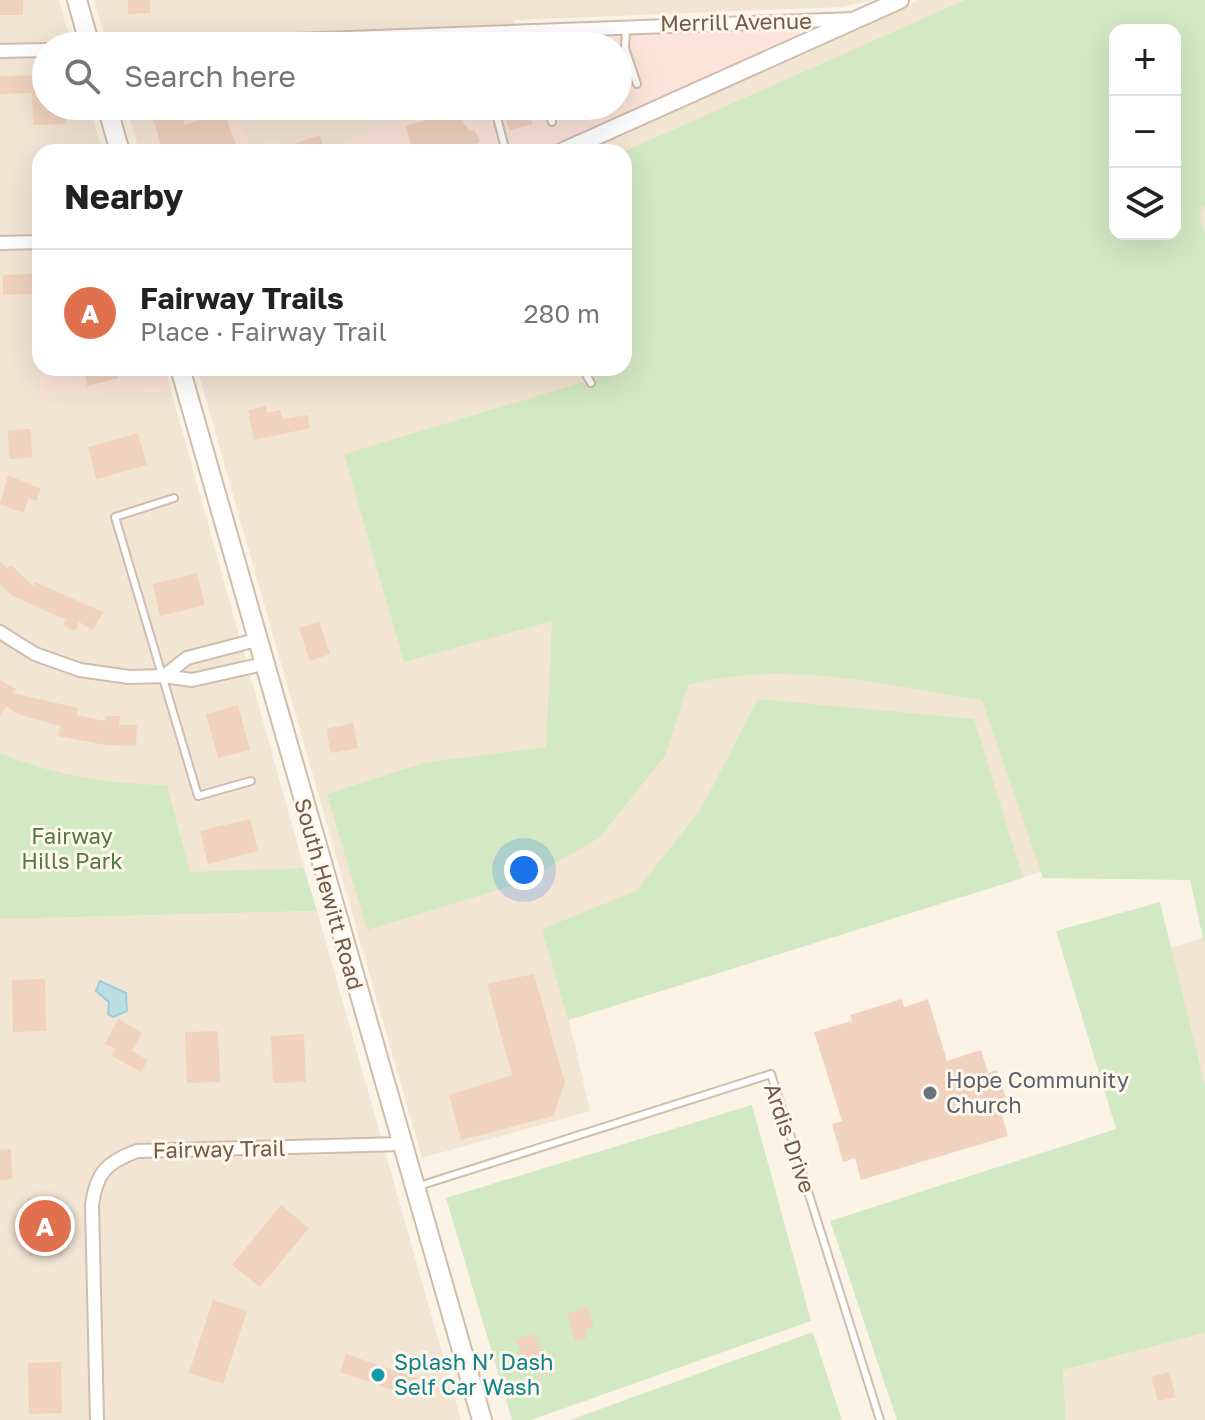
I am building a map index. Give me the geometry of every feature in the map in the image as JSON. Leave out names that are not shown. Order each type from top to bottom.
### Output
[{"type":"main road","points":[[77,0],[86,32]]},
{"type":"main road","points":[[111,120],[118,144]]},
{"type":"main road","name":"South Hewitt Road","points":[[182,376],[482,1420]]},
{"type":"street","points":[[579,144],[900,0]]},
{"type":"street","name":"Merrill Avenue","points":[[459,32],[857,19]]},
{"type":"street","points":[[0,51],[32,50]]},
{"type":"street","points":[[0,243],[32,242]]},
{"type":"street","points":[[0,632],[35,654],[80,670],[129,677],[164,676],[192,680],[263,664]]},
{"type":"street","points":[[164,676],[187,658],[256,640]]},
{"type":"street","name":"Fairway Trail","points":[[97,1420],[92,1205],[94,1184],[104,1166],[137,1151],[401,1144]]},
{"type":"lane","points":[[626,25],[626,32]]},
{"type":"lane","points":[[632,69],[637,84]]},
{"type":"lane","points":[[498,120],[504,144]]},
{"type":"lane","points":[[587,376],[591,383]]},
{"type":"lane","points":[[174,498],[115,517],[198,796],[251,781]]},
{"type":"lane","name":"Ardis Drive","points":[[413,1188],[771,1074],[880,1420]]},
{"type":"shaded area","points":[[0,0],[59,0],[68,32],[32,32],[32,120],[93,120],[101,144],[32,144],[32,376],[40,376],[40,395],[171,391],[304,868],[190,873],[167,785],[103,784],[48,772],[0,753]]},
{"type":"shaded area","points":[[94,0],[872,0],[843,7],[514,20],[515,32],[104,32]]},
{"type":"shaded area","points":[[919,0],[1205,0],[1205,553],[1065,864],[569,1020],[590,1111],[422,1158],[199,376],[632,376],[632,144],[598,144]]},
{"type":"shaded area","points":[[800,26],[799,36],[632,112],[632,32],[586,32]]},
{"type":"shaded area","points":[[130,120],[194,120],[137,143]]},
{"type":"shaded area","points":[[194,120],[240,120],[248,144],[137,144]]},
{"type":"shaded area","points":[[240,120],[398,120],[342,144],[280,144],[278,140],[267,144],[248,144]]},
{"type":"shaded area","points":[[399,120],[615,120],[563,144],[343,144]]},
{"type":"shaded area","points":[[320,133],[324,144],[290,144]]},
{"type":"shaded area","points":[[40,376],[167,376],[171,391],[40,396]]},
{"type":"shaded area","points":[[317,911],[461,1420],[0,1420],[0,919]]},
{"type":"shaded area","points":[[1205,937],[1205,1086],[1171,948]]},
{"type":"shaded area","points":[[1205,1333],[1205,1420],[1066,1420],[1063,1370]]},
{"type":"green space","points":[[965,0],[1205,0],[1205,205],[1199,214],[1205,233],[1205,947],[1190,880],[1043,878],[982,700],[872,682],[797,674],[760,674],[688,685],[665,756],[599,838],[521,883],[367,930],[327,794],[424,763],[546,747],[552,621],[404,662],[344,454],[594,379],[593,376],[632,376],[632,148]]},
{"type":"green space","points":[[758,699],[974,719],[1023,878],[568,1020],[542,929],[636,891],[701,809]]},
{"type":"green space","name":"Fairway Hills Park","points":[[0,753],[82,777],[167,785],[190,872],[304,868],[317,911],[0,919]]},
{"type":"green space","points":[[1160,902],[1205,1086],[1205,1333],[1063,1370],[1066,1420],[897,1420],[830,1221],[1116,1129],[1056,931]]},
{"type":"green space","points":[[752,1105],[811,1321],[531,1420],[512,1420],[446,1198]]},
{"type":"green space","points":[[813,1332],[842,1420],[570,1420]]},
{"type":"water","points":[[100,981],[126,993],[127,1011],[113,1017],[108,1014],[109,1002],[96,991]]},
{"type":"building","points":[[0,0],[23,0],[23,15],[0,15]]},
{"type":"building","points":[[128,0],[150,0],[150,13],[128,14]]},
{"type":"building","points":[[32,75],[32,93],[0,94],[0,76]]},
{"type":"building","points":[[33,120],[66,120],[66,124],[33,125]]},
{"type":"building","points":[[153,120],[183,120],[185,125],[198,120],[227,120],[236,144],[161,144]]},
{"type":"building","points":[[426,120],[462,120],[470,131],[474,129],[480,142],[411,144],[406,126]]},
{"type":"building","points":[[506,120],[532,120],[533,124],[509,130]]},
{"type":"building","points":[[320,135],[322,144],[292,144]]},
{"type":"building","points":[[32,274],[32,294],[3,295],[3,275]]},
{"type":"building","points":[[85,376],[119,378],[87,386]]},
{"type":"building","points":[[266,406],[267,413],[280,410],[282,419],[308,415],[310,428],[254,440],[248,410]]},
{"type":"building","points":[[31,429],[32,458],[9,459],[8,430]]},
{"type":"building","points":[[138,433],[147,465],[96,479],[88,447]]},
{"type":"building","points":[[8,475],[41,489],[36,501],[29,498],[23,513],[0,504]]},
{"type":"building","points":[[0,561],[7,568],[11,565],[33,586],[35,582],[103,612],[93,630],[79,622],[75,631],[63,625],[66,620],[11,595],[0,584]]},
{"type":"building","points":[[197,573],[205,605],[160,616],[153,584]]},
{"type":"building","points":[[319,622],[330,654],[310,661],[299,628]]},
{"type":"building","points":[[0,680],[16,689],[13,693],[78,708],[77,715],[105,721],[106,716],[120,716],[119,725],[137,725],[136,746],[106,745],[58,736],[60,726],[18,714],[6,706],[0,716]]},
{"type":"building","points":[[238,705],[250,750],[218,758],[206,714]]},
{"type":"building","points":[[353,723],[358,748],[331,753],[326,729]]},
{"type":"building","points":[[250,819],[258,851],[208,864],[200,831]]},
{"type":"building","points":[[534,974],[565,1083],[553,1116],[461,1140],[449,1095],[512,1075],[487,984]]},
{"type":"building","points":[[45,979],[46,1031],[13,1032],[12,980]]},
{"type":"building","name":"Hope Community Church","points":[[902,999],[904,1007],[928,999],[947,1061],[981,1050],[988,1073],[997,1070],[1009,1109],[1001,1112],[1008,1136],[861,1180],[855,1158],[843,1162],[832,1124],[842,1121],[814,1032],[852,1021],[850,1015]]},
{"type":"building","points":[[118,1019],[142,1033],[132,1051],[148,1060],[141,1072],[112,1056],[116,1049],[105,1044]]},
{"type":"building","points":[[218,1031],[220,1082],[187,1083],[185,1032]]},
{"type":"building","points":[[304,1034],[306,1082],[273,1083],[271,1036]]},
{"type":"building","points":[[11,1149],[12,1179],[0,1180],[0,1150]]},
{"type":"building","points":[[59,1197],[63,1255],[29,1256],[27,1198]]},
{"type":"building","points":[[281,1205],[309,1228],[260,1287],[232,1265]]},
{"type":"building","points":[[213,1300],[247,1311],[223,1384],[189,1373]]},
{"type":"building","points":[[588,1307],[594,1327],[585,1330],[587,1338],[575,1342],[567,1313]]},
{"type":"building","points":[[533,1334],[546,1357],[541,1358],[543,1364],[526,1370],[516,1339]]},
{"type":"building","name":"Splash N’ Dash Self Car Wash","points":[[346,1354],[417,1378],[410,1396],[340,1372]]},
{"type":"building","points":[[61,1362],[62,1413],[29,1414],[28,1363]]},
{"type":"building","points":[[1169,1372],[1176,1397],[1158,1401],[1151,1377]]},
{"type":"place","name":"Hope Community Church","points":[[930,1093]]},
{"type":"place","name":"Fairway Trails","points":[[45,1226]]},
{"type":"place","name":"Splash N’ Dash Self Car Wash","points":[[378,1375]]}]
